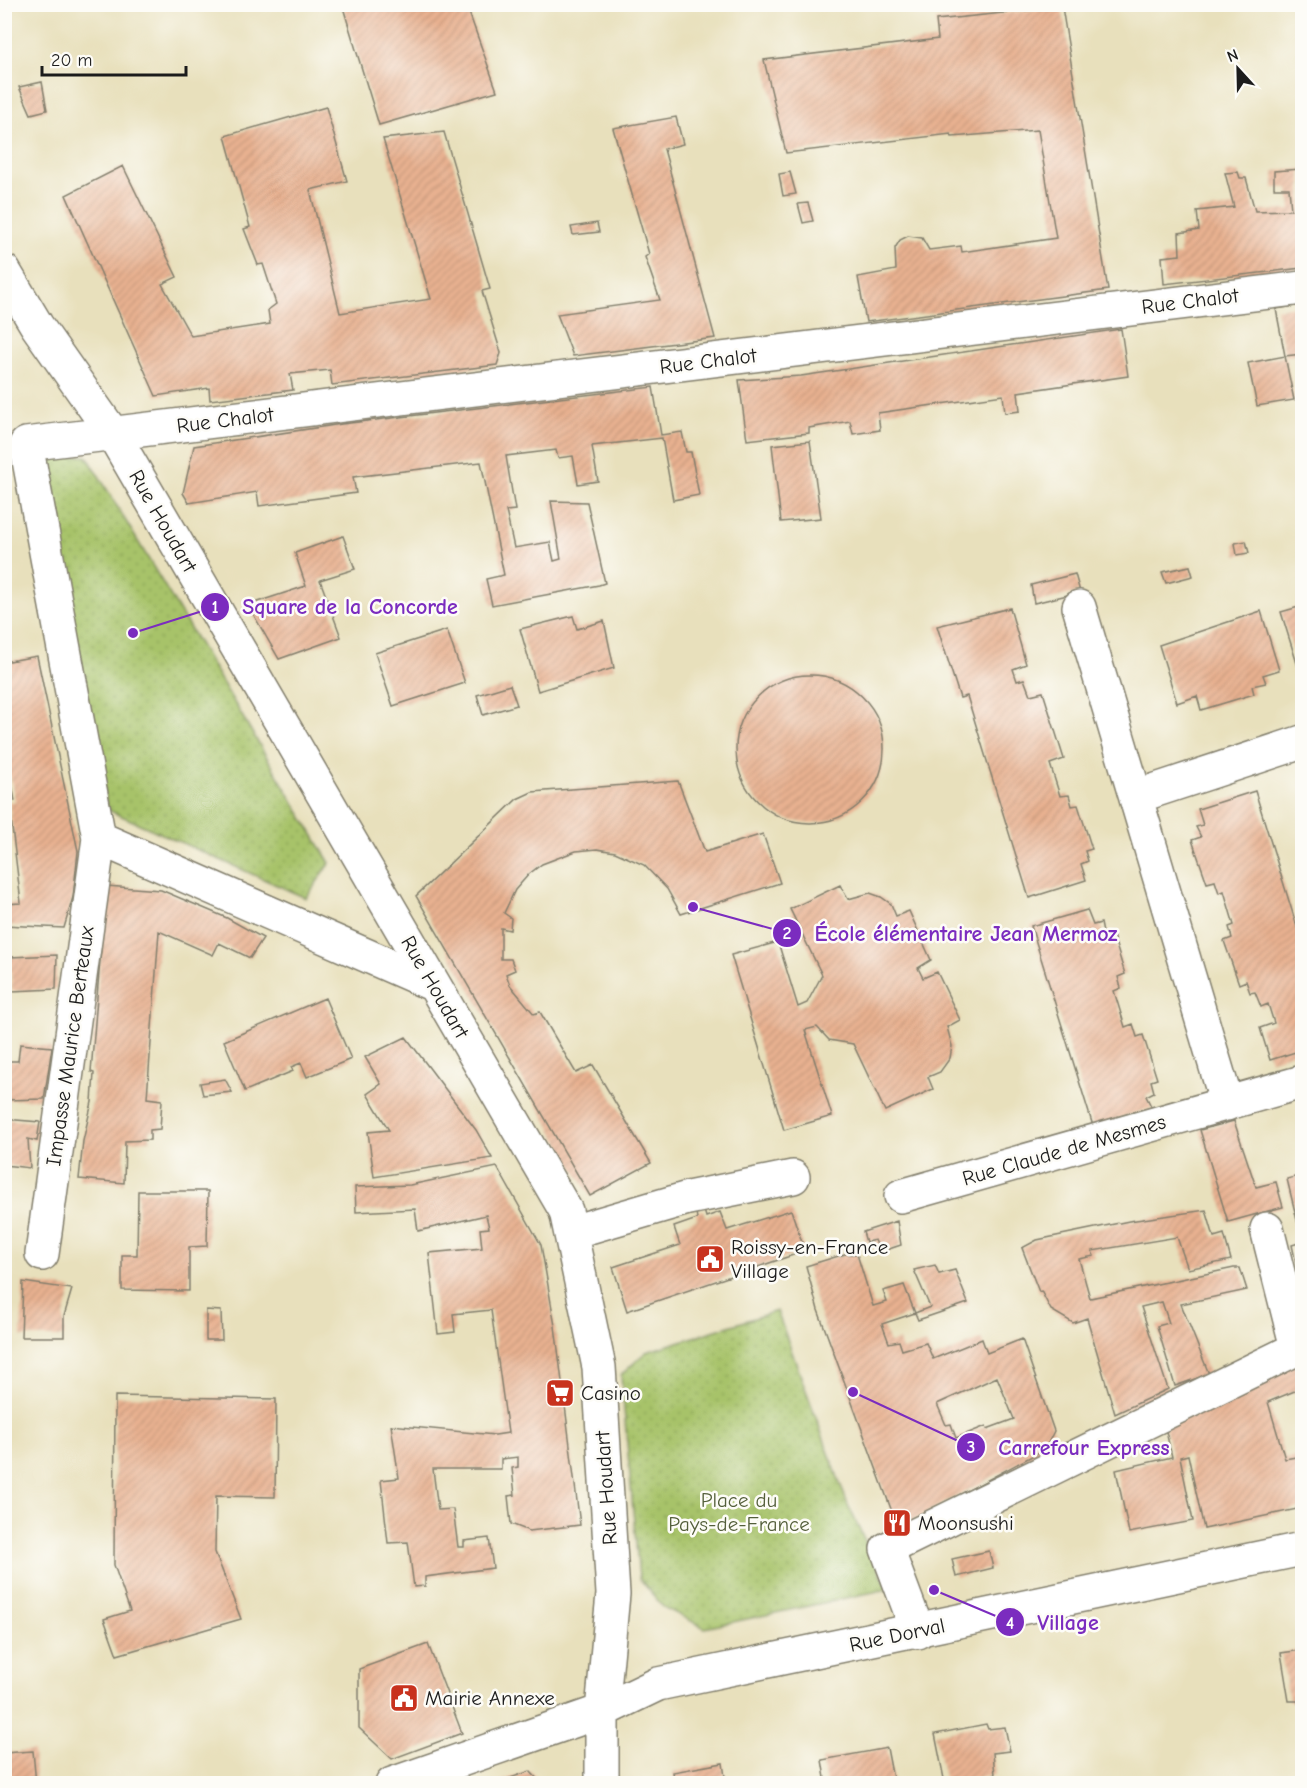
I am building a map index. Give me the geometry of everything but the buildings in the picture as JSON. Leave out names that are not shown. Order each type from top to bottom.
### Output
[{"type":"street","name":"Rue Houdart","points":[[4,271],[37,326],[113,434],[566,1211],[599,1367],[613,1594],[602,1711],[602,1784]]},
{"type":"street","name":"Rue Chalot","points":[[99,838],[26,444],[1302,288]]},
{"type":"street","points":[[1079,607],[1138,796],[1227,1104]]},
{"type":"street","points":[[1138,796],[1302,742]]},
{"type":"street","points":[[99,838],[434,986]]},
{"type":"street","name":"Impasse Maurice Berteaux","points":[[42,1254],[99,838]]},
{"type":"street","name":"Rue Claude de Mesmes","points":[[901,1196],[1302,1082]]},
{"type":"street","points":[[572,1232],[688,1198],[793,1177]]},
{"type":"street","points":[[918,1632],[887,1549],[1300,1347],[1267,1229]]},
{"type":"street","name":"Rue Dorval","points":[[392,1784],[602,1711],[658,1684],[918,1632],[1302,1549]]},
{"type":"green space","points":[[87,456],[330,863],[306,898],[108,810],[38,457]]},
{"type":"green space","name":"Place du Pays-de-France","points":[[777,1311],[848,1505],[888,1589],[705,1628],[663,1607],[639,1578],[621,1375],[646,1352]]},
{"type":"place","name":"Square de la Concorde","points":[[133,633]]},
{"type":"place","name":"École élémentaire Jean Mermoz","points":[[693,907]]},
{"type":"place","name":"Roissy-en-France Village","points":[[710,1259]]},
{"type":"place","name":"Carrefour Express","points":[[853,1392]]},
{"type":"place","name":"Casino","points":[[560,1393]]},
{"type":"place","name":"Moonsushi","points":[[897,1523]]},
{"type":"place","name":"Village","points":[[934,1590]]},
{"type":"place","name":"Mairie Annexe","points":[[404,1698]]}]
